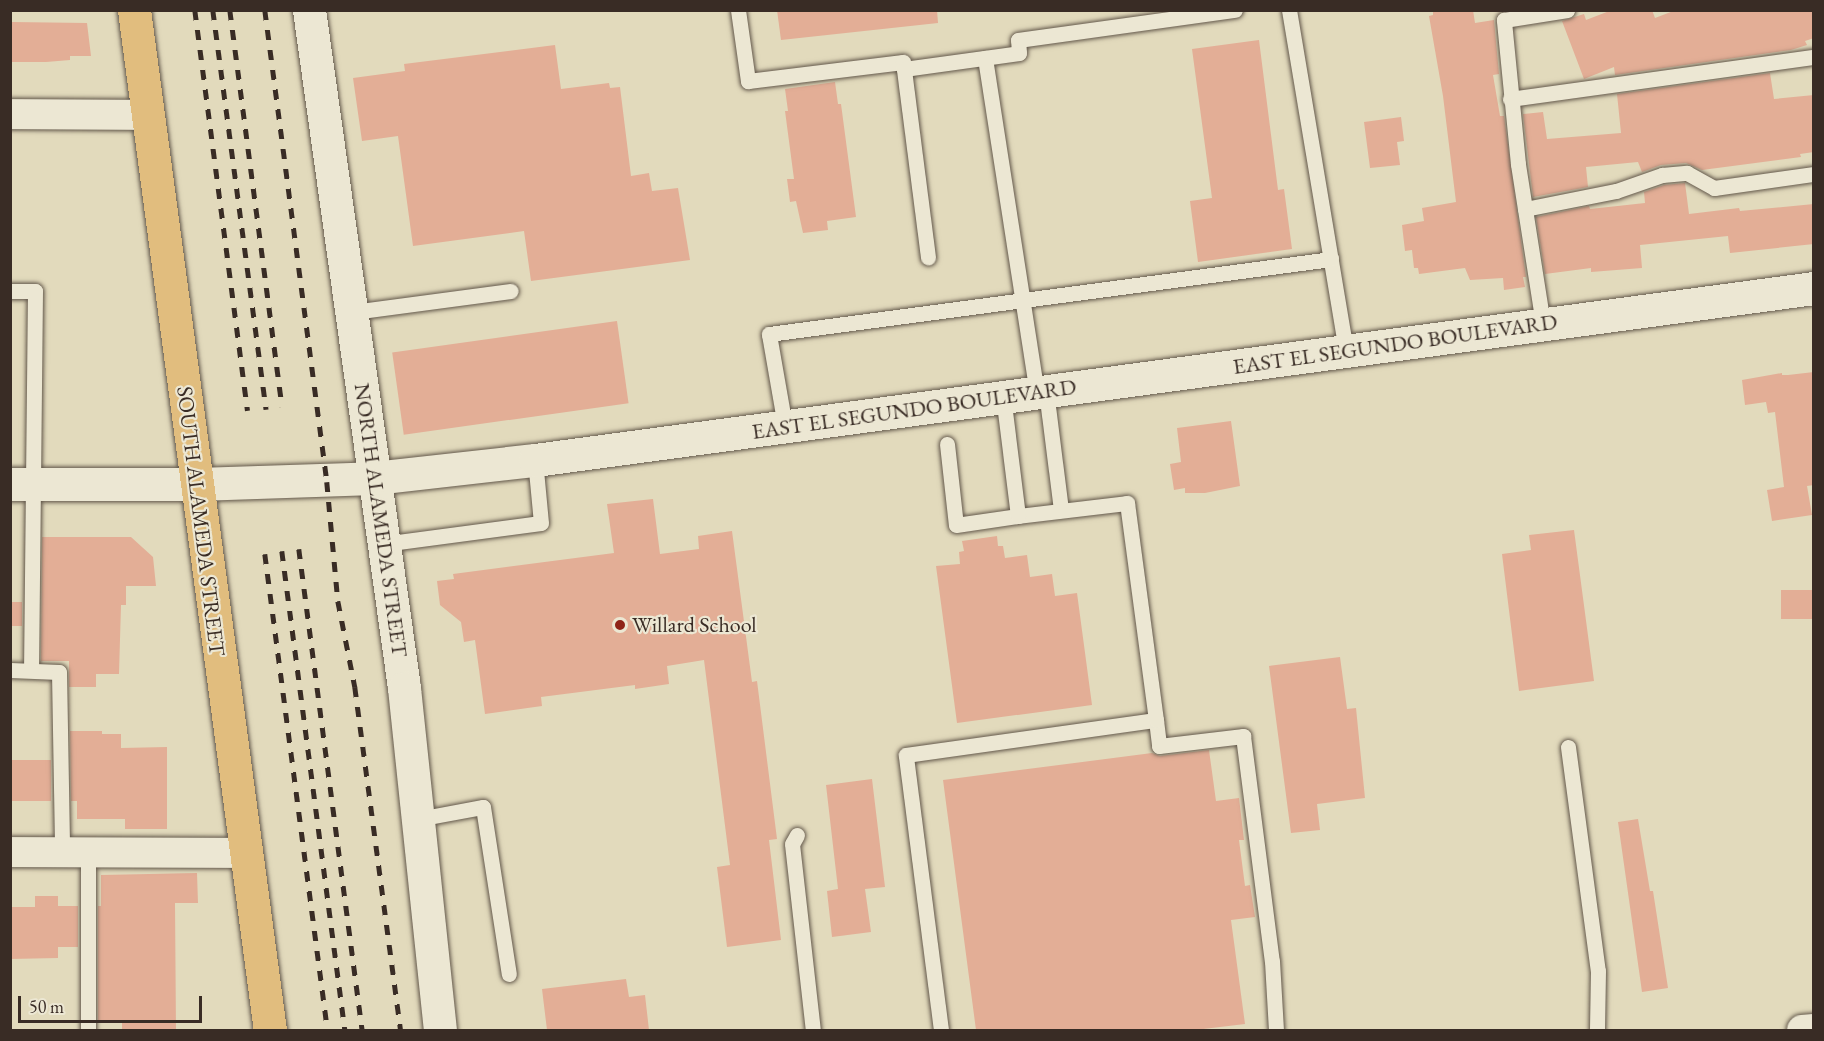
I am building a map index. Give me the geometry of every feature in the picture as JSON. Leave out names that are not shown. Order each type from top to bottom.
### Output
[{"type":"main road","name":"SOUTH ALAMEDA STREET","points":[[134,10],[146,115],[270,1030]]},
{"type":"street","name":"NORTH ALAMEDA STREET","points":[[309,10],[404,688],[440,1030]]},
{"type":"street","points":[[10,114],[146,115]]},
{"type":"street","name":"EAST EL SEGUNDO BOULEVARD","points":[[22,484],[197,484],[374,478],[535,460],[1814,288]]},
{"type":"street","points":[[10,852],[246,853]]},
{"type":"street","points":[[1802,1030],[1814,1029]]},
{"type":"lane","points":[[738,10],[748,81],[903,62],[928,256]]},
{"type":"lane","points":[[904,69],[1019,53],[1018,40],[1235,10]]},
{"type":"lane","points":[[1289,10],[1346,351]]},
{"type":"lane","points":[[1543,324],[1510,99],[1504,20],[1567,10]]},
{"type":"lane","points":[[1510,99],[1814,57]]},
{"type":"lane","points":[[985,58],[1021,301],[1042,391],[1061,510]]},
{"type":"lane","points":[[1525,209],[1616,191],[1662,175],[1687,172],[1714,188],[1814,174]]},
{"type":"lane","points":[[785,426],[769,334],[1331,259]]},
{"type":"lane","points":[[10,291],[35,291],[22,484],[31,669]]},
{"type":"lane","points":[[353,312],[512,291]]},
{"type":"lane","points":[[1003,396],[1018,516]]},
{"type":"lane","points":[[946,444],[956,525],[1127,503],[1159,746],[1243,736],[1272,962],[1276,1030]]},
{"type":"lane","points":[[383,544],[541,523],[535,460]]},
{"type":"lane","points":[[10,670],[31,669],[59,672],[88,1030]]},
{"type":"lane","points":[[941,1030],[906,755],[1156,720]]},
{"type":"lane","points":[[1568,747],[1598,971],[1597,1030]]},
{"type":"lane","points":[[418,819],[483,807],[509,975]]},
{"type":"lane","points":[[797,835],[792,844],[813,1030]]},
{"type":"building","points":[[777,10],[937,10],[938,23],[781,40]]},
{"type":"building","points":[[1433,10],[1473,10],[1475,23],[1494,20],[1499,74],[1493,75],[1500,116],[1504,116],[1526,277],[1523,277],[1525,287],[1504,290],[1503,278],[1470,280],[1465,268],[1419,274],[1418,268],[1414,268],[1412,250],[1405,251],[1402,225],[1424,221],[1422,208],[1456,202],[1443,96],[1429,16],[1433,15]]},
{"type":"building","points":[[1612,10],[1652,10],[1655,18],[1676,10],[1814,10],[1814,38],[1805,41],[1807,45],[1791,50],[1615,75],[1614,67],[1584,79],[1562,21],[1584,14],[1586,20]]},
{"type":"building","points":[[12,22],[87,23],[91,56],[70,56],[70,60],[46,62],[12,62]]},
{"type":"building","points":[[1259,40],[1278,190],[1284,189],[1292,249],[1198,262],[1190,201],[1212,198],[1192,49]]},
{"type":"building","points":[[555,45],[561,89],[609,83],[610,88],[620,87],[631,176],[649,173],[652,191],[678,188],[690,260],[531,281],[524,231],[413,246],[398,136],[362,141],[353,78],[405,71],[404,64]]},
{"type":"building","points":[[1770,73],[1774,99],[1814,95],[1814,152],[1800,154],[1801,157],[1702,170],[1686,163],[1661,165],[1642,172],[1638,162],[1586,167],[1588,187],[1533,197],[1523,114],[1543,112],[1547,139],[1621,133],[1617,94]]},
{"type":"building","points":[[835,82],[838,104],[841,104],[856,217],[827,221],[828,230],[803,233],[796,201],[790,202],[787,179],[794,179],[785,111],[788,111],[785,89]]},
{"type":"building","points":[[1401,117],[1404,141],[1397,142],[1400,165],[1370,168],[1364,122]]},
{"type":"building","points":[[1685,183],[1689,214],[1739,208],[1740,211],[1814,204],[1814,244],[1730,253],[1728,236],[1640,245],[1642,268],[1591,272],[1591,268],[1545,274],[1536,217],[1589,206],[1590,209],[1645,203],[1644,192],[1664,185]]},
{"type":"building","points":[[617,321],[629,403],[404,435],[392,353]]},
{"type":"building","points":[[1814,372],[1814,485],[1807,486],[1812,515],[1772,521],[1767,490],[1784,487],[1775,412],[1768,413],[1766,402],[1745,405],[1742,380],[1782,373],[1782,375],[1788,375]]},
{"type":"building","points":[[1231,421],[1240,486],[1205,493],[1185,493],[1185,488],[1174,490],[1170,464],[1181,462],[1177,428]]},
{"type":"building","points":[[653,499],[660,554],[699,549],[698,536],[732,531],[752,682],[757,681],[777,839],[769,840],[781,940],[727,947],[717,867],[730,865],[704,660],[667,666],[669,684],[635,689],[635,685],[541,697],[542,706],[485,714],[475,640],[464,642],[461,622],[440,605],[437,581],[454,579],[453,574],[614,553],[607,504]]},
{"type":"building","points":[[1574,530],[1594,681],[1519,691],[1502,554],[1531,550],[1529,535]]},
{"type":"building","points":[[997,536],[998,546],[1003,546],[1005,558],[1027,555],[1030,577],[1052,574],[1055,596],[1077,593],[1092,705],[957,723],[936,566],[960,564],[959,552],[964,551],[962,541]]},
{"type":"building","points":[[42,537],[131,537],[153,557],[156,586],[126,586],[126,605],[121,605],[119,674],[96,674],[96,687],[69,687],[69,661],[41,661]]},
{"type":"building","points":[[1781,590],[1814,590],[1814,619],[1781,619]]},
{"type":"building","points":[[10,602],[22,602],[22,626],[10,626]]},
{"type":"building","points":[[1340,657],[1347,709],[1356,708],[1365,798],[1317,804],[1320,830],[1291,833],[1269,666]]},
{"type":"building","points":[[70,731],[102,731],[102,734],[121,734],[121,748],[167,747],[167,829],[125,829],[125,819],[77,819],[77,801],[71,801]]},
{"type":"building","points":[[1209,750],[1216,801],[1239,798],[1244,840],[1239,840],[1245,886],[1250,885],[1255,917],[1231,920],[1245,1024],[1195,1030],[976,1030],[943,780],[1152,753],[1160,756]]},
{"type":"building","points":[[10,760],[51,760],[51,801],[10,801]]},
{"type":"building","points":[[872,779],[885,887],[865,889],[871,932],[832,937],[827,891],[838,889],[826,785]]},
{"type":"building","points":[[1638,819],[1650,891],[1653,891],[1668,988],[1642,992],[1618,822]]},
{"type":"building","points":[[197,873],[198,903],[175,903],[176,1030],[122,1030],[122,1020],[98,1021],[98,906],[101,906],[101,875]]},
{"type":"building","points":[[35,896],[58,896],[58,906],[78,906],[78,947],[58,947],[58,958],[10,959],[10,907],[35,907]]},
{"type":"building","points":[[626,979],[629,997],[645,995],[649,1030],[547,1030],[542,989]]},
{"type":"railway","points":[[195,10],[248,411]]},
{"type":"railway","points":[[213,10],[266,409]]},
{"type":"railway","points":[[230,10],[282,407]]},
{"type":"railway","points":[[265,10],[327,482],[338,601],[355,687],[401,1030]]},
{"type":"railway","points":[[299,549],[362,1030]]},
{"type":"railway","points":[[282,551],[345,1030]]},
{"type":"railway","points":[[265,554],[328,1030]]},
{"type":"place","name":"Willard School","points":[[620,625]]}]
